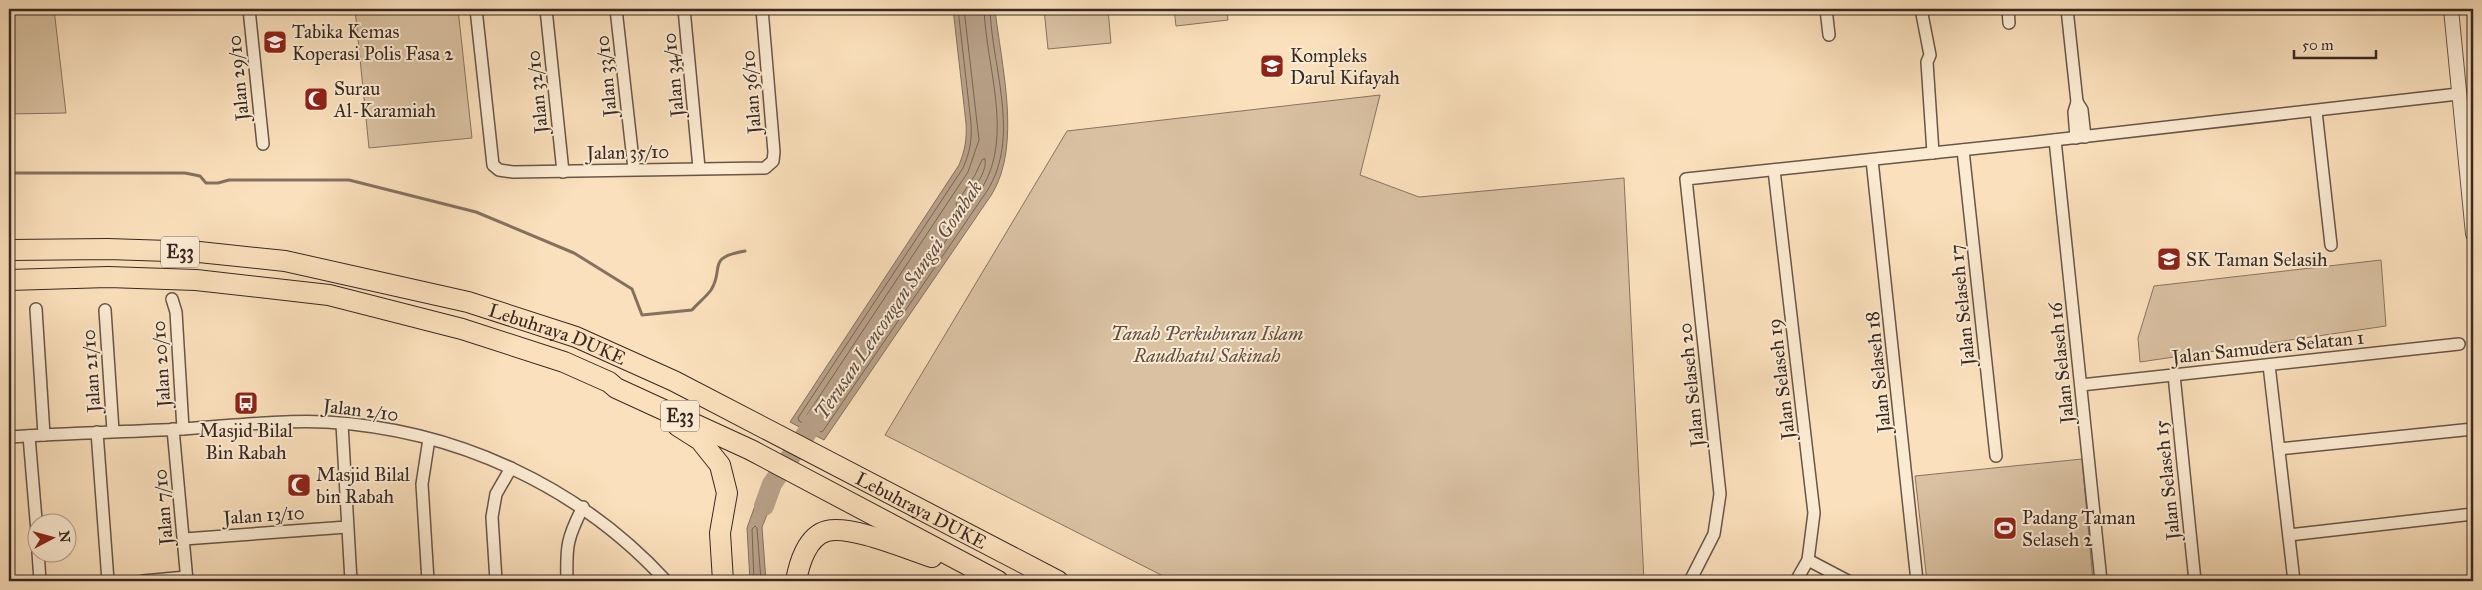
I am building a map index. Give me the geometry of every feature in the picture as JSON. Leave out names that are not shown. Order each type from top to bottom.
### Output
[{"type":"highway","name":"Lebuhraya DUKE","points":[[9,250],[108,249],[199,252],[285,261],[468,302],[576,337],[674,381],[822,456],[1058,581]]},
{"type":"highway","name":"Lebuhraya DUKE","points":[[9,280],[108,277],[196,280],[328,295],[462,329],[564,362],[609,382],[616,388],[751,450],[992,578]]},
{"type":"highway","points":[[616,388],[700,440],[720,465],[727,493],[720,533],[723,581]]},
{"type":"highway","points":[[796,581],[800,564],[815,539],[828,531],[839,530],[854,532],[992,578]]},
{"type":"street","name":"Jalan 29/10","points":[[249,9],[263,144]]},
{"type":"street","name":"Jalan 35/10","points":[[476,9],[493,166],[499,170],[513,172],[564,172],[634,169],[765,168]]},
{"type":"street","name":"Jalan 32/10","points":[[546,9],[564,172]]},
{"type":"street","name":"Jalan 33/10","points":[[616,9],[634,169]]},
{"type":"street","name":"Jalan 34/10","points":[[684,9],[699,168]]},
{"type":"street","name":"Jalan 36/10","points":[[762,9],[774,152],[773,161],[765,168]]},
{"type":"street","points":[[1826,9],[1829,35]]},
{"type":"street","points":[[1921,9],[1923,26],[1919,35],[1922,57],[1927,62],[1933,153]]},
{"type":"street","points":[[2008,9],[2009,23]]},
{"type":"street","points":[[2067,9],[2077,102],[2082,110],[2080,138]]},
{"type":"street","points":[[2451,9],[2473,234]]},
{"type":"street","points":[[1774,170],[2080,138],[2458,94]]},
{"type":"street","points":[[2316,111],[2331,245]]},
{"type":"street","name":"Jalan Selaseh 16","points":[[2055,140],[2101,581]]},
{"type":"street","name":"Jalan Selaseh 17","points":[[1963,150],[1996,456]]},
{"type":"street","name":"Jalan Selaseh 18","points":[[1872,160],[1917,581]]},
{"type":"street","name":"Jalan Selaseh 20","points":[[1690,581],[1714,534],[1720,494],[1686,179],[1774,170]]},
{"type":"street","name":"Jalan Selaseh 19","points":[[1774,170],[1814,513],[1808,560],[1796,581]]},
{"type":"street","name":"Jalan 20/10","points":[[172,299],[176,312],[178,429]]},
{"type":"street","points":[[36,309],[44,435]]},
{"type":"street","name":"Jalan 21/10","points":[[104,310],[113,431]]},
{"type":"street","name":"Jalan Samudera Selatan 1","points":[[2081,385],[2459,344]]},
{"type":"street","points":[[2269,364],[2294,581]]},
{"type":"street","name":"Jalan Selaseh 15","points":[[2174,375],[2195,581]]},
{"type":"street","name":"Jalan 2/10","points":[[9,437],[178,429],[272,422],[342,424],[429,439],[473,452],[511,468],[583,508],[620,535],[660,579]]},
{"type":"street","points":[[342,424],[351,581]]},
{"type":"street","name":"Jalan 7/10","points":[[178,429],[186,579]]},
{"type":"street","points":[[2279,449],[2473,429]]},
{"type":"street","points":[[97,432],[108,581]]},
{"type":"street","points":[[29,436],[35,512]]},
{"type":"street","points":[[428,581],[422,484],[429,439]]},
{"type":"street","points":[[496,581],[492,517],[496,494],[511,468]]},
{"type":"street","points":[[567,581],[566,549],[569,533],[583,508]]},
{"type":"street","points":[[2289,535],[2473,514]]},
{"type":"street","name":"Jalan 13/10","points":[[184,539],[347,527]]},
{"type":"street","points":[[1808,560],[1848,581]]},
{"type":"street","points":[[39,562],[40,581]]},
{"type":"street","points":[[143,581],[186,579]]},
{"type":"green space","points":[[9,9],[54,9],[66,113],[9,114]]},
{"type":"green space","points":[[355,9],[458,9],[472,138],[369,148]]},
{"type":"green space","points":[[1044,9],[1108,9],[1111,43],[1048,49]]},
{"type":"green space","points":[[1174,9],[1227,9],[1228,20],[1176,26]]},
{"type":"green space","name":"Tanah Perkuburan Islam Raudhatul Sakinah","points":[[1380,95],[1360,175],[1419,197],[1624,178],[1644,581],[1173,581],[885,435],[1067,131]]},
{"type":"green space","points":[[2381,260],[2386,326],[2140,362],[2138,338],[2154,286]]},
{"type":"green space","name":"Padang Taman Selaseh 2","points":[[2082,459],[2093,581],[1927,581],[1915,476]]},
{"type":"water","points":[[953,9],[995,9],[1005,79],[1008,128],[1006,152],[1001,174],[992,194],[824,440],[790,422],[959,165],[963,154],[966,139],[966,123]]},
{"type":"water","points":[[768,476],[780,483],[762,527],[766,581],[750,581],[747,528],[761,489]]},
{"type":"waterway","points":[[9,173],[185,173],[200,176],[206,183],[218,183],[229,180],[349,180],[476,212],[574,253],[632,289],[642,315],[692,310],[711,290],[717,276],[720,261],[725,257],[745,251]]},
{"type":"waterway","name":"Terusan Lencongan Sungai Gombak","points":[[764,506],[772,484],[823,409]]},
{"type":"place","name":"Tabika Kemas Koperasi Polis Fasa 2","points":[[275,42]]},
{"type":"place","name":"Kompleks Darul Kifayah","points":[[1272,66]]},
{"type":"place","name":"Surau Al-Karamiah","points":[[316,99]]},
{"type":"place","name":"SK Taman Selasih","points":[[2169,259]]},
{"type":"place","name":"Masjid Bilal Bin Rabah","points":[[246,403]]},
{"type":"place","name":"Masjid Bilal bin Rabah","points":[[299,485]]},
{"type":"place","name":"Padang Taman Selaseh 2","points":[[2005,528]]}]
